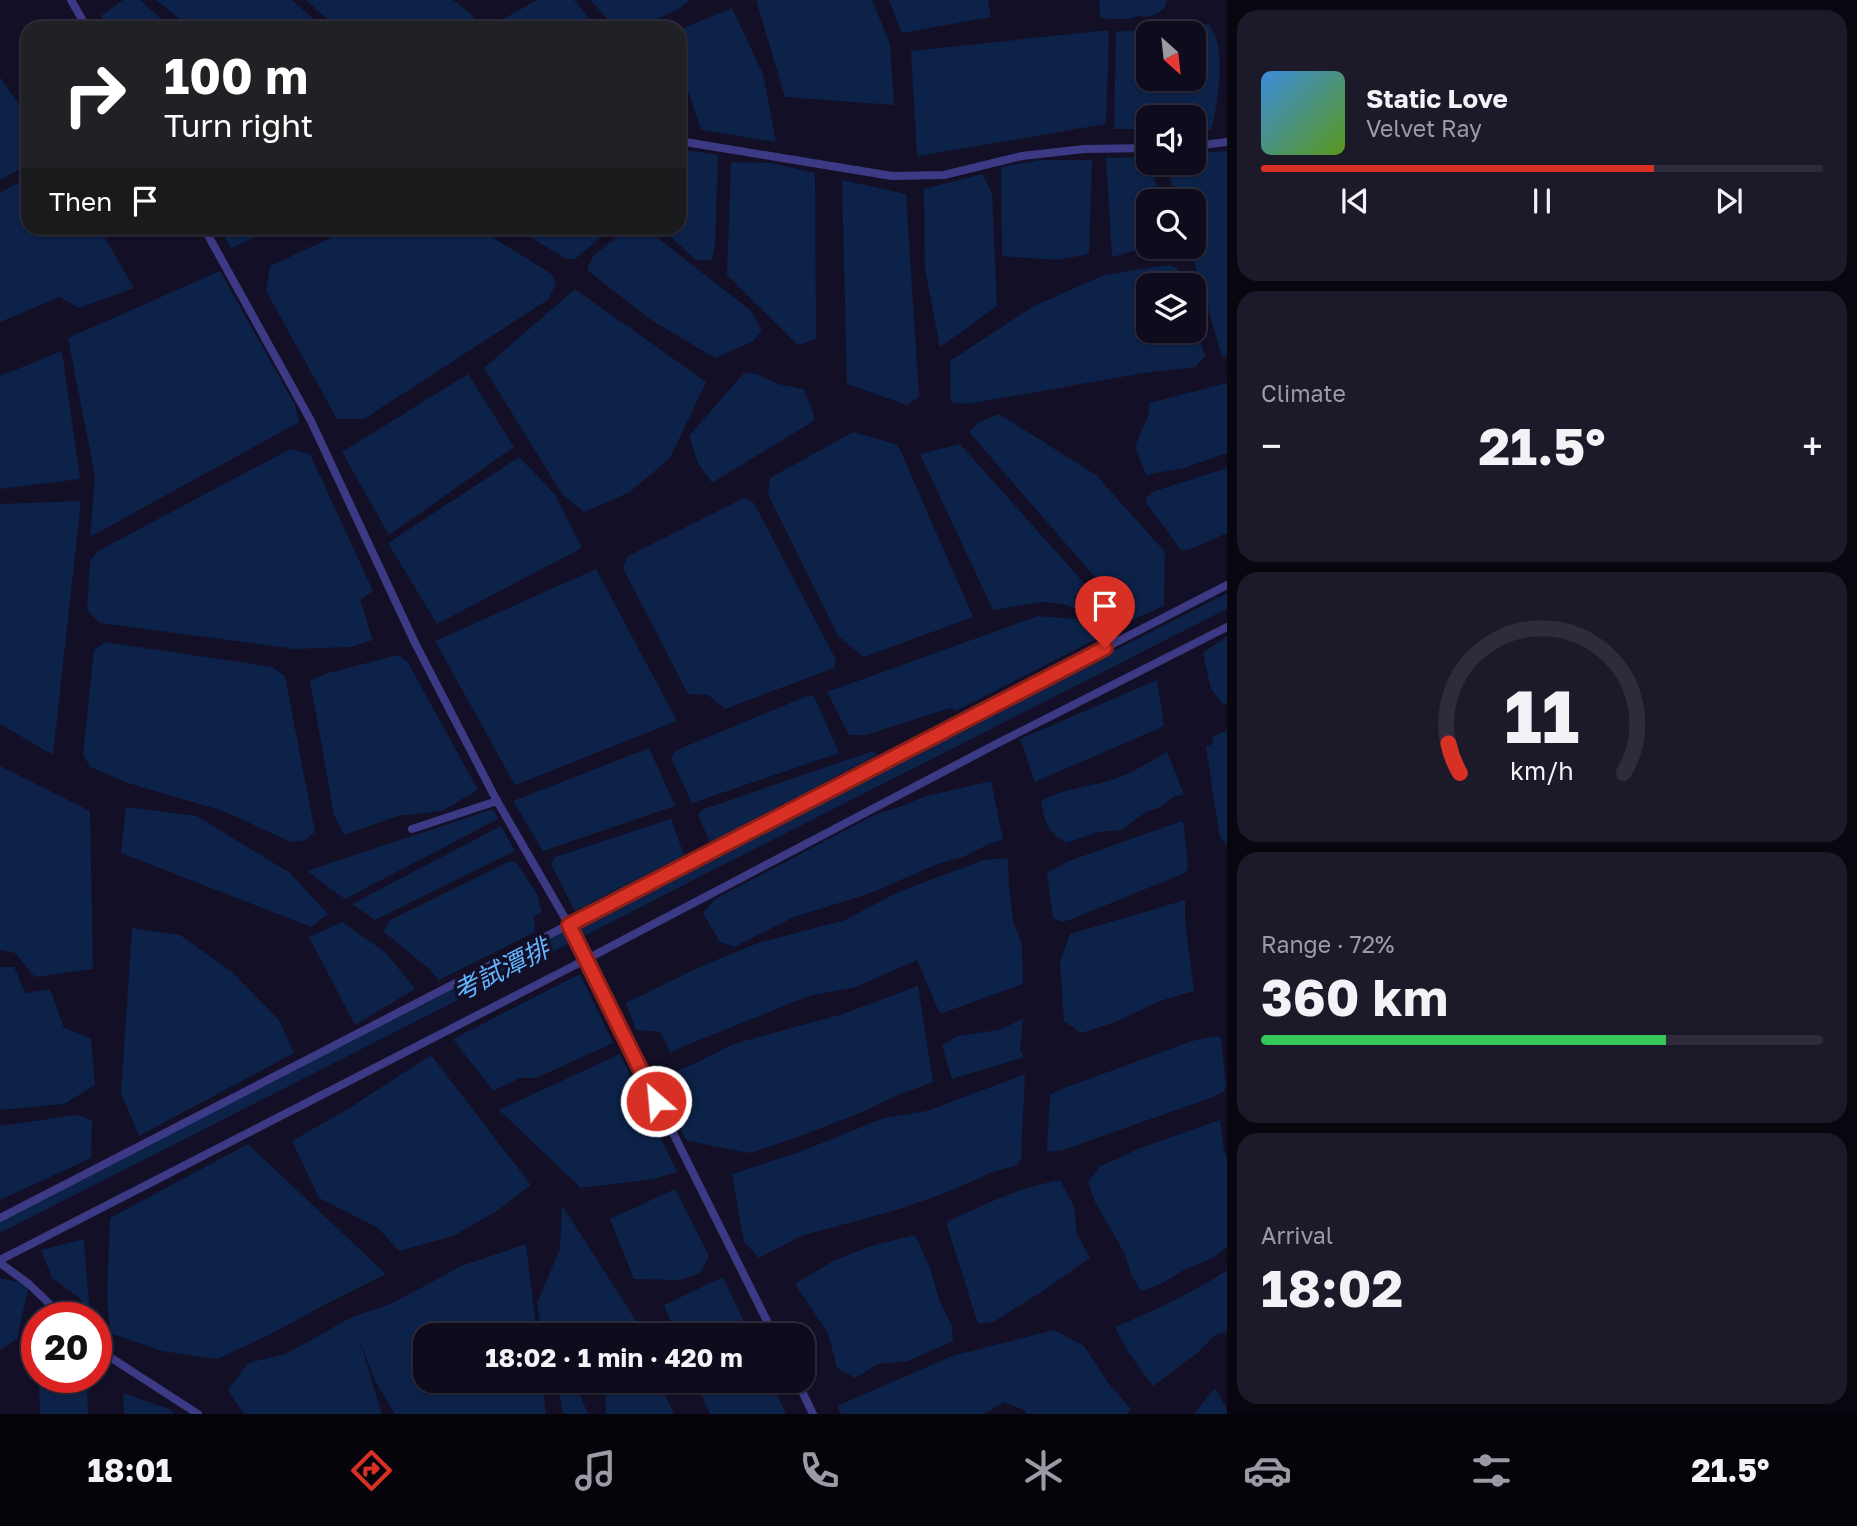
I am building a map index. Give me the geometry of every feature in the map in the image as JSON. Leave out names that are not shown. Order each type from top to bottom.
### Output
[{"type":"lane","points":[[71,0],[83,21]]},
{"type":"lane","points":[[686,142],[892,176],[919,177],[1023,156],[1084,149],[1136,148]]},
{"type":"lane","points":[[1206,145],[1227,142]]},
{"type":"lane","points":[[208,235],[312,421],[415,643],[497,801],[570,928],[768,1323]]},
{"type":"lane","points":[[0,1218],[570,928],[1227,585]]},
{"type":"lane","points":[[48,1302],[0,1262],[584,957],[1227,627]]},
{"type":"lane","points":[[412,829],[497,801]]},
{"type":"lane","points":[[112,1358],[198,1414]]},
{"type":"lane","points":[[803,1393],[813,1414]]},
{"type":"water","points":[[123,0],[140,0],[163,21],[104,21],[101,16]]},
{"type":"water","points":[[156,0],[292,0],[316,21],[182,21]]},
{"type":"water","points":[[306,0],[453,0],[476,21],[329,21]]},
{"type":"water","points":[[537,0],[574,0],[591,21],[500,21]]},
{"type":"water","points":[[590,0],[689,0],[676,10],[649,21],[610,21]]},
{"type":"water","points":[[756,0],[872,0],[890,44],[894,105],[785,97]]},
{"type":"water","points":[[889,0],[988,0],[991,17],[902,33]]},
{"type":"water","points":[[1099,0],[1167,0],[1164,8],[1155,14],[1121,19],[1100,18]]},
{"type":"water","points":[[732,8],[763,74],[776,142],[701,130],[686,84],[686,27]]},
{"type":"water","points":[[1208,24],[1215,37],[1220,60],[1218,96],[1211,130],[1206,130],[1206,105],[1136,105],[1136,129],[1114,129],[1116,32],[1136,30],[1136,91],[1206,91]]},
{"type":"water","points":[[1109,30],[1106,124],[917,156],[911,51]]},
{"type":"water","points":[[0,77],[21,108],[21,168],[0,180]]},
{"type":"water","points":[[686,150],[718,155],[715,245],[712,260],[696,260],[669,235],[686,235]]},
{"type":"water","points":[[1227,151],[1227,356],[1222,357],[1206,302],[1206,273],[1198,273],[1193,259],[1206,259],[1206,189],[1173,189],[1169,175],[1206,175],[1206,152]]},
{"type":"water","points":[[1136,157],[1136,175],[1154,175],[1157,189],[1136,189],[1136,250],[1112,257],[1106,158]]},
{"type":"water","points":[[1041,160],[1092,160],[1089,254],[1058,260],[1002,256],[1001,167]]},
{"type":"water","points":[[731,162],[771,163],[815,173],[816,339],[798,345],[727,275]]},
{"type":"water","points":[[982,174],[992,193],[997,306],[940,347],[925,269],[924,189]]},
{"type":"water","points":[[842,180],[906,194],[919,397],[907,405],[847,384]]},
{"type":"water","points":[[21,181],[21,235],[103,235],[134,288],[79,308],[59,297],[0,322],[0,193]]},
{"type":"water","points":[[223,235],[260,235],[231,248]]},
{"type":"water","points":[[337,235],[488,235],[552,274],[556,283],[549,299],[364,419],[337,419],[266,291],[270,266]]},
{"type":"water","points":[[527,235],[603,235],[575,259],[566,259]]},
{"type":"water","points":[[619,235],[654,235],[751,311],[762,331],[752,342],[715,358],[651,320],[587,270],[593,256]]},
{"type":"water","points":[[1169,265],[1178,269],[1179,273],[1136,273],[1136,343],[1201,343],[1205,356],[1195,367],[1144,373],[967,404],[951,402],[950,361],[1032,307],[1104,275]]},
{"type":"water","points":[[220,271],[295,405],[299,422],[90,537],[95,476],[68,338]]},
{"type":"water","points":[[575,289],[706,382],[670,458],[630,492],[584,512],[562,494],[484,368]]},
{"type":"water","points":[[62,351],[80,479],[0,489],[0,376]]},
{"type":"water","points":[[744,373],[757,374],[778,384],[803,389],[815,420],[712,483],[698,463],[689,436]]},
{"type":"water","points":[[468,374],[514,447],[389,535],[342,452]]},
{"type":"water","points":[[1227,383],[1227,453],[1184,468],[1146,475],[1135,446],[1149,414],[1149,403]]},
{"type":"water","points":[[999,414],[1096,475],[1165,552],[1164,606],[1132,620],[969,432],[979,422]]},
{"type":"water","points":[[853,432],[898,445],[973,617],[864,657],[838,636],[768,494],[770,478]]},
{"type":"water","points":[[960,444],[1100,601],[1085,612],[1063,604],[1043,602],[993,610],[920,454]]},
{"type":"water","points":[[290,449],[310,454],[373,591],[360,600],[373,640],[350,647],[295,649],[100,623],[87,610],[90,561],[98,551]]},
{"type":"water","points":[[519,457],[555,494],[582,548],[437,624],[388,543]]},
{"type":"water","points":[[1227,468],[1227,533],[1188,550],[1181,550],[1146,503],[1147,497],[1152,492]]},
{"type":"water","points":[[744,498],[754,503],[836,660],[834,668],[725,709],[708,695],[688,694],[623,568],[628,556]]},
{"type":"water","points":[[81,501],[53,755],[0,724],[0,504]]},
{"type":"water","points":[[596,569],[677,721],[515,785],[435,641]]},
{"type":"water","points":[[1038,616],[1087,620],[1100,637],[956,711],[950,708],[866,735],[849,735],[827,692]]},
{"type":"water","points":[[1227,636],[1227,703],[1223,704],[1211,689],[1203,653]]},
{"type":"water","points":[[105,642],[272,667],[285,676],[315,832],[305,840],[291,842],[223,811],[128,783],[90,767],[83,754],[94,650]]},
{"type":"water","points":[[398,655],[407,661],[478,790],[442,811],[398,816],[344,835],[334,815],[310,681],[328,673]]},
{"type":"water","points":[[1157,680],[1164,726],[1035,782],[1020,739]]},
{"type":"water","points":[[807,696],[814,696],[839,753],[692,803],[671,758],[677,750]]},
{"type":"water","points":[[1227,731],[1227,845],[1219,833],[1206,747],[1213,743],[1213,736]]},
{"type":"water","points":[[649,748],[675,806],[543,851],[513,801]]},
{"type":"water","points":[[873,751],[877,755],[710,842],[698,815],[701,810]]},
{"type":"water","points":[[1167,752],[1184,795],[1175,796],[1159,808],[1146,812],[1122,830],[1098,832],[1066,843],[1050,830],[1041,801],[1118,777]]},
{"type":"water","points":[[0,766],[90,811],[93,969],[35,977],[15,953],[0,950]]},
{"type":"water","points":[[991,781],[1003,840],[868,894],[794,917],[734,947],[720,942],[703,913],[715,899],[876,814],[923,797]]},
{"type":"water","points":[[126,807],[197,816],[290,873],[328,914],[311,927],[121,853]]},
{"type":"water","points":[[493,809],[498,819],[345,899],[307,871]]},
{"type":"water","points":[[671,819],[684,855],[575,911],[551,864],[555,857]]},
{"type":"water","points":[[1182,821],[1188,868],[1185,873],[1069,920],[1061,922],[1053,918],[1047,873],[1069,861]]},
{"type":"water","points":[[501,826],[515,851],[375,920],[352,904]]},
{"type":"water","points":[[1008,858],[1013,921],[1022,944],[1023,984],[940,1014],[917,960],[856,987],[809,996],[670,1052],[660,1032],[636,1030],[626,1003],[704,965],[758,943],[845,920],[896,893],[984,860]]},
{"type":"water","points":[[508,862],[516,862],[537,894],[542,912],[534,916],[535,932],[439,980],[383,931],[390,920]]},
{"type":"water","points":[[1185,900],[1185,922],[1194,991],[1160,1001],[1113,1023],[1081,1033],[1064,1021],[1060,962],[1070,934]]},
{"type":"water","points":[[342,922],[385,952],[415,989],[355,1025],[309,937]]},
{"type":"water","points":[[132,928],[180,935],[232,972],[279,1020],[294,1053],[139,1136],[121,1093]]},
{"type":"water","points":[[0,967],[14,967],[25,993],[50,989],[64,1028],[91,1038],[95,1085],[64,1104],[0,1110]]},
{"type":"water","points":[[580,974],[613,1043],[536,1078],[520,1078],[493,1091],[453,1039]]},
{"type":"water","points":[[918,986],[933,1082],[803,1135],[750,1153],[687,1141],[671,1114],[667,1075],[733,1044],[843,1014]]},
{"type":"water","points":[[1023,1019],[1020,1051],[1024,1057],[952,1079],[942,1045],[958,1036],[998,1030]]},
{"type":"water","points":[[1218,1036],[1221,1039],[1226,1087],[1224,1091],[1063,1150],[1047,1150],[1050,1095],[1192,1041]]},
{"type":"water","points":[[620,1054],[677,1172],[654,1179],[581,1188],[499,1110]]},
{"type":"water","points":[[431,1055],[531,1185],[497,1211],[453,1236],[399,1251],[378,1228],[319,1198],[292,1141],[351,1107]]},
{"type":"water","points":[[1025,1074],[1021,1159],[1017,1165],[900,1209],[801,1236],[759,1258],[744,1242],[732,1174],[797,1153],[884,1118],[927,1111]]},
{"type":"water","points":[[76,1115],[92,1120],[91,1158],[0,1200],[0,1126]]},
{"type":"water","points":[[1220,1120],[1227,1158],[1227,1247],[1213,1258],[1141,1291],[1131,1274],[1125,1254],[1095,1202],[1088,1182],[1099,1167],[1138,1149]]},
{"type":"water","points":[[248,1144],[386,1274],[217,1359],[162,1351],[112,1334],[112,1302],[108,1302],[107,1294],[110,1218]]},
{"type":"water","points":[[1060,1180],[1074,1206],[1077,1234],[1090,1258],[995,1321],[978,1324],[946,1222],[1016,1192]]},
{"type":"water","points":[[675,1189],[709,1256],[700,1273],[680,1280],[634,1279],[610,1219]]},
{"type":"water","points":[[562,1205],[637,1323],[540,1323],[537,1303],[560,1249]]},
{"type":"water","points":[[915,1235],[952,1326],[953,1341],[908,1361],[878,1364],[855,1378],[837,1368],[828,1333],[795,1284],[833,1261],[871,1246]]},
{"type":"water","points":[[84,1239],[89,1302],[82,1302],[52,1278],[41,1250]]},
{"type":"water","points":[[526,1244],[536,1323],[413,1323],[413,1393],[543,1393],[546,1414],[395,1414],[375,1381],[359,1339],[382,1414],[244,1414],[228,1390],[248,1363],[286,1354],[352,1317],[391,1304],[461,1266]]},
{"type":"water","points":[[1227,1270],[1227,1332],[1215,1335],[1197,1353],[1153,1386],[1128,1352],[1115,1327],[1172,1302]]},
{"type":"water","points":[[723,1277],[744,1323],[671,1323],[664,1305]]},
{"type":"water","points":[[0,1278],[29,1284],[25,1302],[21,1302],[17,1339],[0,1350]]},
{"type":"water","points":[[1054,1330],[1084,1346],[1109,1384],[1131,1409],[1127,1414],[1027,1414],[1024,1410],[1004,1402],[984,1414],[841,1414],[837,1406],[952,1356]]},
{"type":"water","points":[[1215,1388],[1227,1414],[1194,1414]]},
{"type":"water","points":[[39,1393],[87,1393],[88,1414],[40,1414]]},
{"type":"water","points":[[123,1393],[169,1409],[175,1414],[124,1414]]},
{"type":"water","points":[[560,1393],[579,1393],[588,1414],[563,1414]]},
{"type":"water","points":[[605,1393],[664,1393],[674,1414],[606,1414]]},
{"type":"water","points":[[700,1393],[776,1393],[786,1414],[710,1414]]},
{"type":"waterway","name":"考試潭排","points":[[0,1225],[1227,601]]},
{"type":"route","points":[[656,1101],[569,925],[1105,648]]}]
